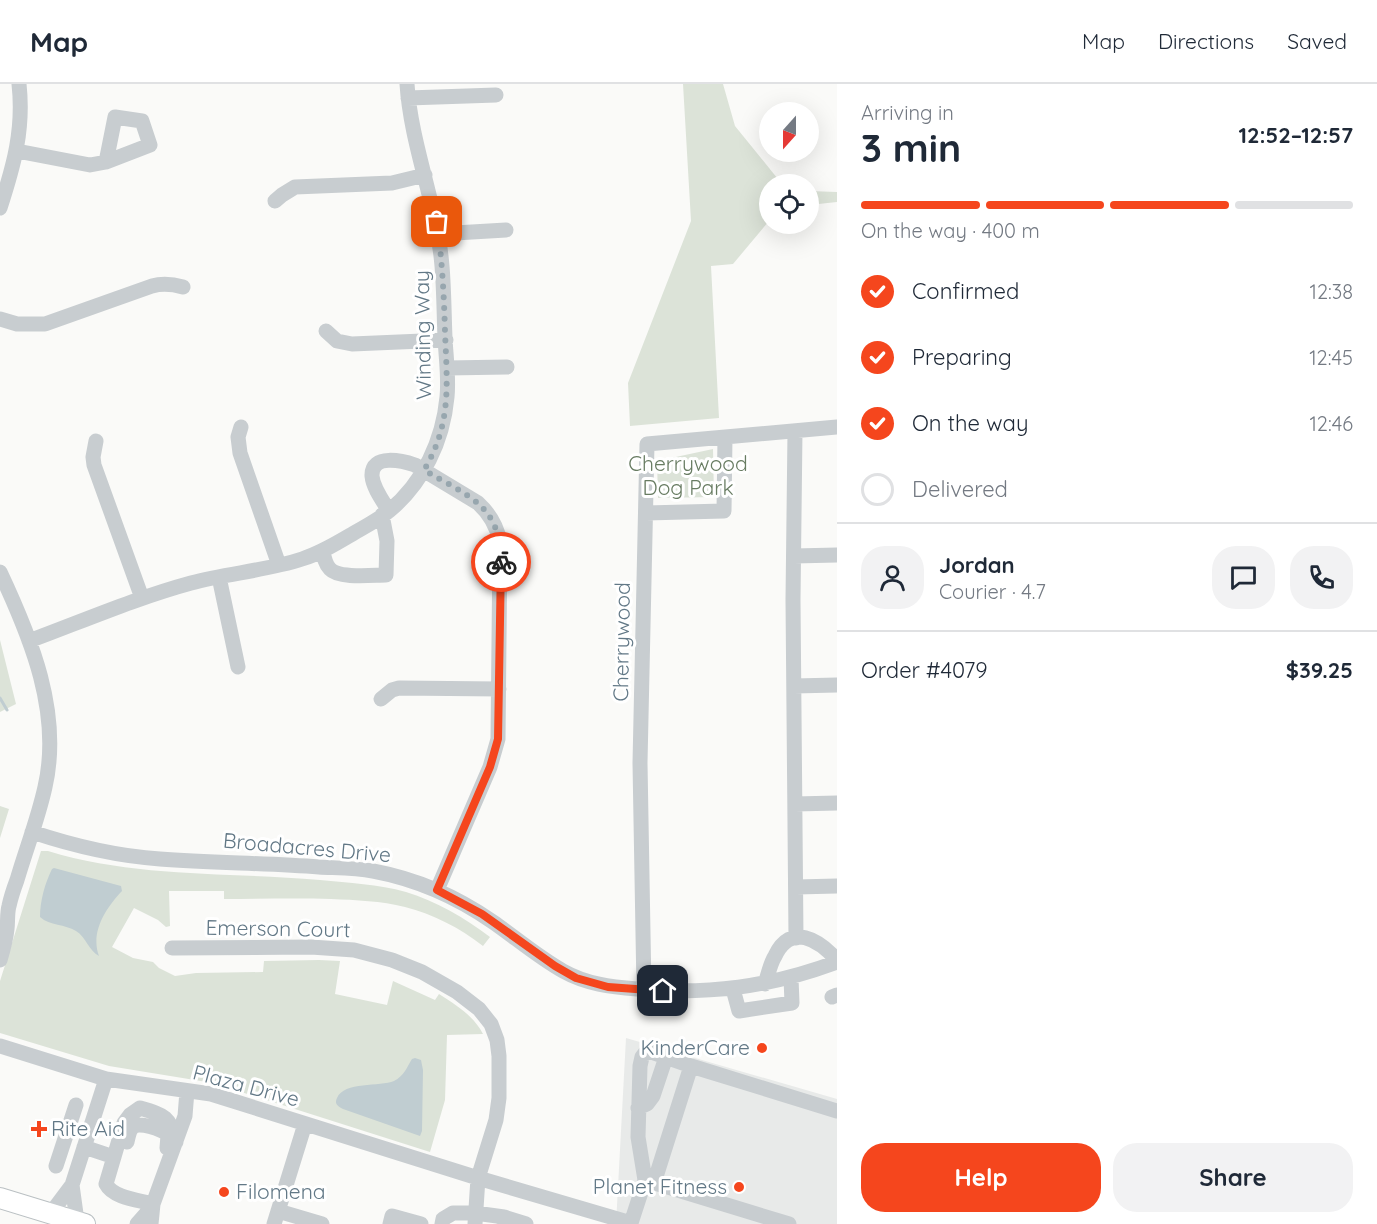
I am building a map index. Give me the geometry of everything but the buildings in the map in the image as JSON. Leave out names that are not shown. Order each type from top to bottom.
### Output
[{"type":"main road","points":[[0,1198],[81,1223]]},
{"type":"street","points":[[0,208],[17,150],[21,114],[19,84]]},
{"type":"street","points":[[407,91],[496,94]]},
{"type":"street","name":"Winding Way","points":[[29,641],[142,598],[193,582],[298,561],[323,551],[386,513],[411,489],[434,451],[442,428],[447,396],[447,368],[442,265],[438,234],[412,126],[407,91]]},
{"type":"street","points":[[17,150],[83,164],[106,162]]},
{"type":"street","points":[[275,201],[295,187],[392,183],[424,176]]},
{"type":"street","points":[[438,234],[506,230]]},
{"type":"street","points":[[0,320],[18,324],[45,324],[152,286],[171,284],[183,287]]},
{"type":"street","points":[[326,331],[337,341],[352,344],[446,340]]},
{"type":"street","points":[[447,368],[507,367]]},
{"type":"street","points":[[241,427],[238,437],[240,453],[279,565]]},
{"type":"street","name":"Cherrywood","points":[[644,990],[640,763],[647,444],[837,427]]},
{"type":"street","points":[[795,431],[796,938]]},
{"type":"street","points":[[646,513],[724,511],[725,437]]},
{"type":"street","points":[[96,441],[94,465],[142,598]]},
{"type":"street","points":[[323,551],[325,561],[335,572],[346,575],[386,575],[386,513],[373,472],[376,465],[383,461],[398,460],[410,463],[478,503],[491,517],[498,533],[501,551],[498,739],[494,757],[437,890]]},
{"type":"street","points":[[794,556],[837,555]]},
{"type":"street","points":[[0,572],[39,669],[45,691],[49,724],[45,786],[32,832],[5,905],[7,936],[0,960]]},
{"type":"street","points":[[219,577],[238,667]]},
{"type":"street","points":[[794,686],[837,685]]},
{"type":"street","points":[[381,699],[392,690],[399,688],[499,689]]},
{"type":"street","points":[[795,804],[837,803]]},
{"type":"street","name":"Broadacres Drive","points":[[32,832],[92,849],[149,858],[371,871],[407,879],[437,890],[482,914],[565,972],[599,985],[685,992],[733,989],[806,974],[837,961]]},
{"type":"street","points":[[796,887],[837,886]]},
{"type":"street","points":[[765,984],[774,956],[788,941],[796,938],[805,937],[814,940],[825,947],[837,961]]},
{"type":"street","name":"Emerson Court","points":[[172,948],[354,950],[406,965],[442,983],[471,1002],[484,1014],[490,1024],[500,1056],[498,1112],[478,1178],[475,1219]]},
{"type":"street","points":[[733,989],[739,1011],[792,1004],[791,978]]},
{"type":"street","name":"Plaza Drive","points":[[0,1046],[106,1079],[186,1096],[211,1094],[478,1178],[631,1223],[650,1181]]},
{"type":"street","points":[[650,1181],[638,1137],[640,1066],[645,1053],[651,1052],[837,1111]]},
{"type":"street","points":[[638,1108],[647,1104],[653,1096],[666,1057]]},
{"type":"street","points":[[650,1181],[691,1066]]},
{"type":"street","points":[[51,1213],[72,1185],[106,1079]]},
{"type":"street","points":[[153,1206],[115,1194],[106,1184],[124,1123],[140,1108],[158,1113],[175,1114],[181,1111],[186,1096]]},
{"type":"street","points":[[151,1224],[153,1206],[185,1116],[186,1096]]},
{"type":"street","points":[[56,1166],[76,1105]]},
{"type":"street","points":[[158,1113],[168,1121],[173,1129],[176,1142]]},
{"type":"street","points":[[112,1163],[121,1159],[132,1128],[140,1124],[168,1135],[169,1160]]},
{"type":"street","points":[[305,1124],[284,1219],[322,1224]]},
{"type":"street","points":[[84,1147],[112,1163]]},
{"type":"street","points":[[650,1181],[789,1224]]},
{"type":"street","points":[[72,1185],[81,1223]]},
{"type":"street","points":[[137,1224],[153,1206]]},
{"type":"street","points":[[441,1222],[453,1213],[475,1219],[504,1220],[526,1224]]},
{"type":"street","points":[[390,1224],[392,1216],[421,1224]]},
{"type":"shaded area","points":[[54,868],[121,886],[122,891],[110,905],[98,929],[99,956],[76,931],[40,917],[43,892],[49,874]]},
{"type":"shaded area","points":[[626,1038],[837,1099],[837,1224],[616,1224]]},
{"type":"shaded area","points":[[415,1058],[421,1060],[423,1070],[420,1136],[337,1105],[337,1098],[347,1089],[394,1081]]},
{"type":"green space","points":[[683,84],[723,84],[735,126],[759,156],[759,162],[764,162],[774,174],[759,174],[759,233],[733,264],[711,266],[719,418],[630,426],[628,383],[691,221]]},
{"type":"green space","points":[[819,191],[837,192],[837,202],[819,204]]},
{"type":"green space","name":"Cherrywood Dog Park","points":[[713,449],[714,497],[658,498],[657,461]]},
{"type":"green space","points":[[0,640],[16,704],[0,712]]},
{"type":"green space","points":[[0,806],[9,809],[0,838]]},
{"type":"green space","points":[[41,851],[115,866],[149,870],[320,880],[385,887],[406,892],[439,905],[490,937],[483,946],[465,933],[436,918],[387,903],[331,899],[224,899],[224,891],[169,891],[170,926],[166,927],[158,920],[134,908],[112,947],[133,958],[153,962],[159,968],[175,976],[196,973],[263,972],[264,961],[340,961],[335,994],[387,1005],[393,981],[435,1000],[439,994],[470,1016],[483,1034],[447,1035],[445,1100],[430,1152],[213,1083],[109,1066],[0,1033],[0,981]]},
{"type":"waterway","points":[[0,698],[7,710]]},
{"type":"way so far","points":[[437,222],[442,265],[447,396],[442,428],[424,470],[468,496],[486,510],[498,533],[501,562]]},
{"type":"place","name":"KinderCare","points":[[762,1048]]},
{"type":"place","name":"Rite Aid","points":[[39,1129]]},
{"type":"place","name":"Planet Fitness","points":[[739,1187]]},
{"type":"place","name":"Filomena","points":[[224,1192]]},
{"type":"route","points":[[501,562],[497,748],[437,890],[482,914],[555,966],[576,978],[608,987],[663,991]]}]
